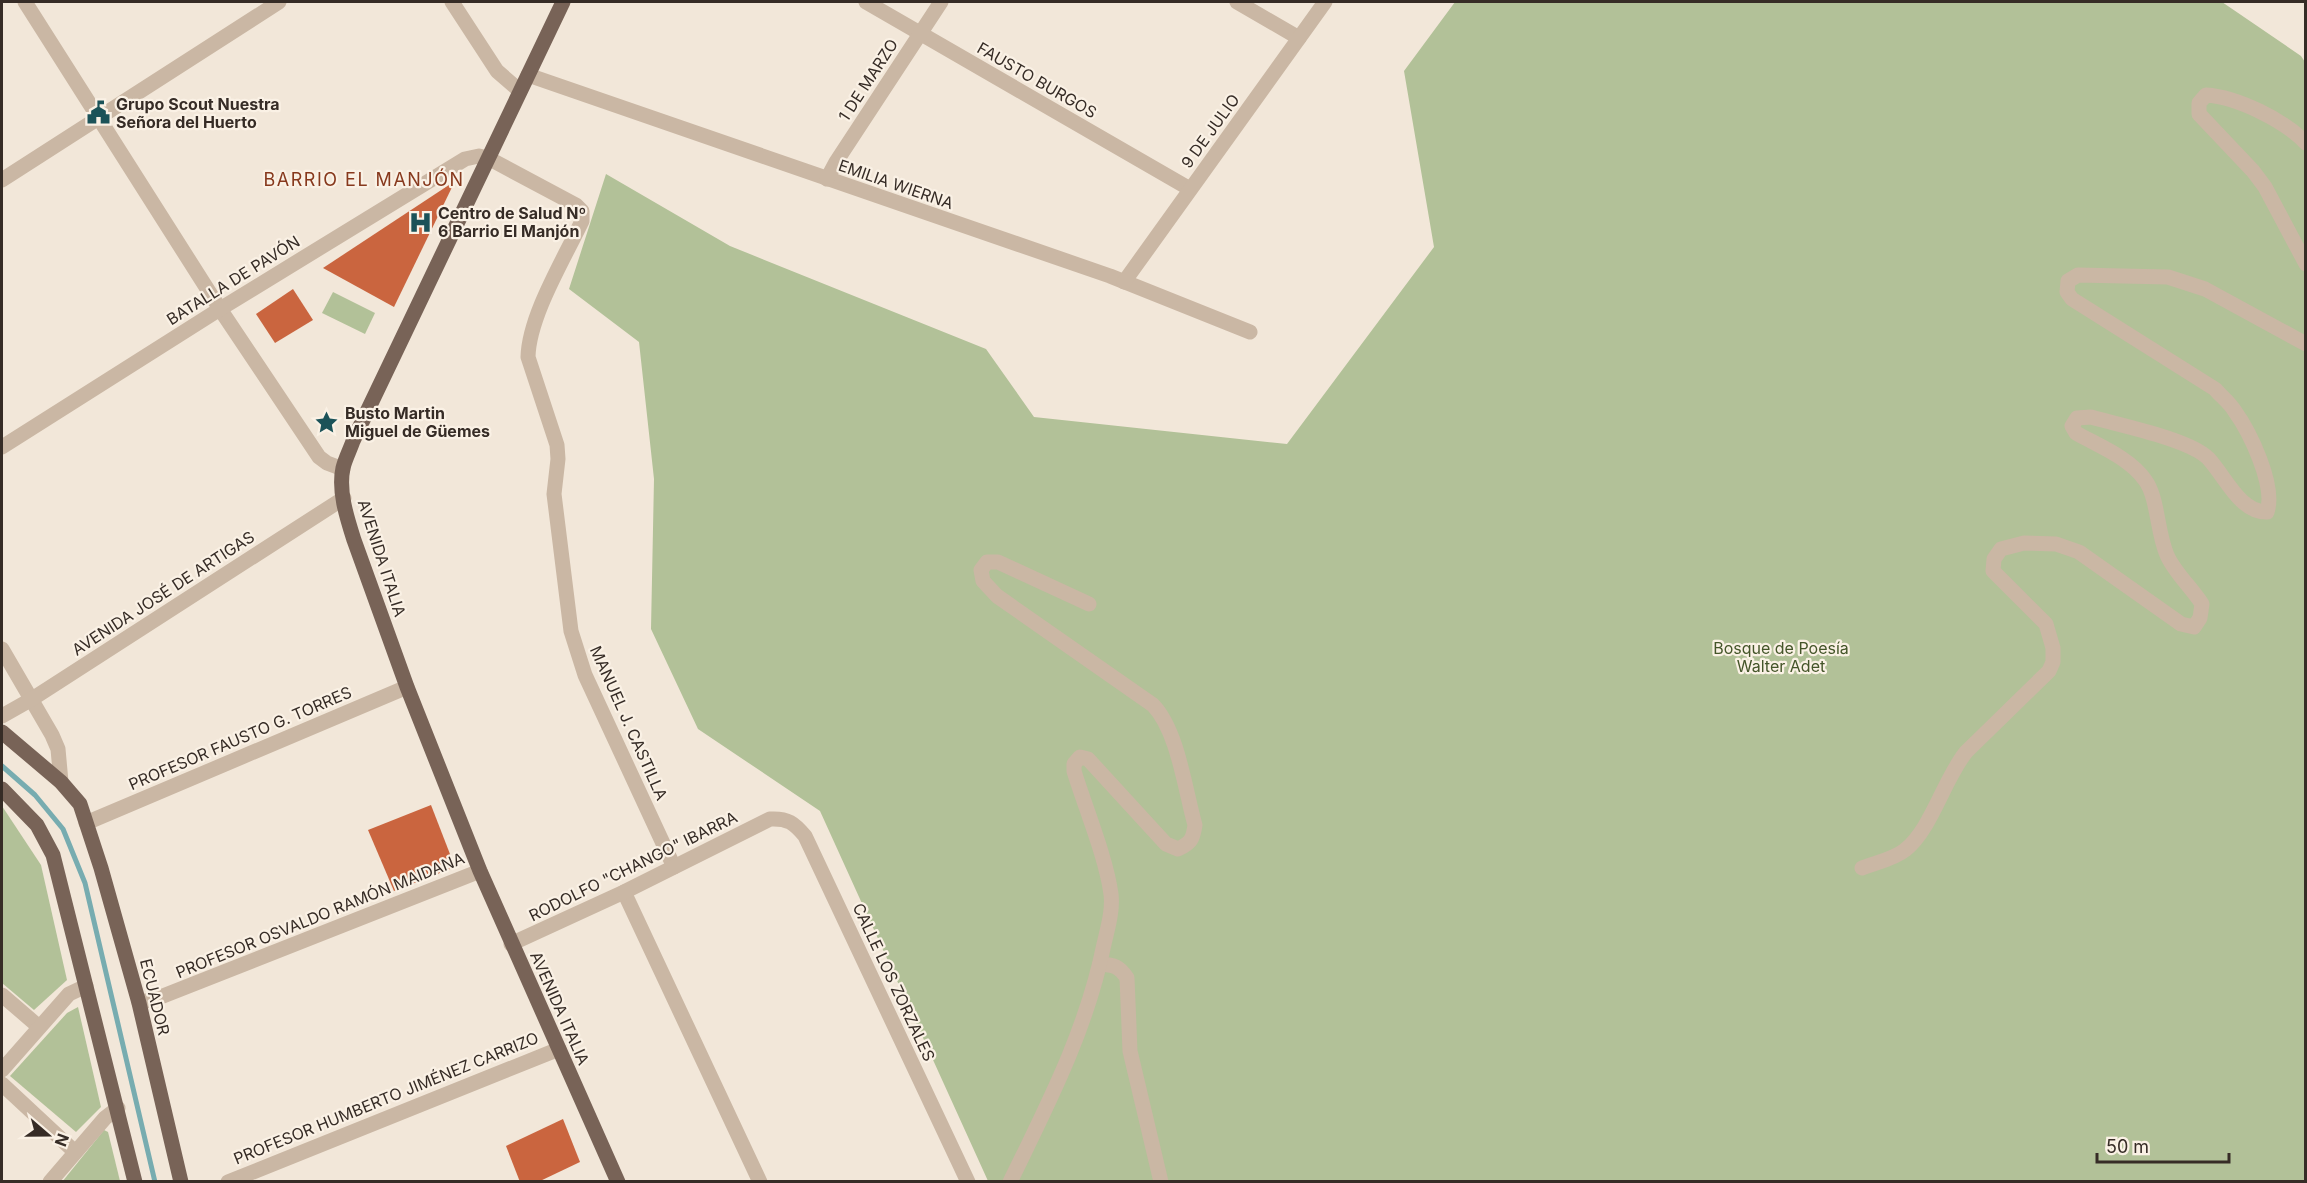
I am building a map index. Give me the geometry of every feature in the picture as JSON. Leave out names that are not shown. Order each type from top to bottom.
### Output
[{"type":"main road","points":[[343,469],[353,441],[563,2]]},
{"type":"main road","name":"AVENIDA ITALIA","points":[[343,469],[344,498],[354,540],[407,687],[511,944],[618,1182]]},
{"type":"main road","name":"ECUADOR","points":[[2,732],[71,790],[80,804],[139,1003],[181,1182]]},
{"type":"main road","points":[[2,789],[26,812],[44,836],[59,871],[135,1182]]},
{"type":"street","points":[[25,2],[220,309],[319,457],[343,469]]},
{"type":"street","points":[[2,180],[279,2]]},
{"type":"street","points":[[452,2],[497,71],[520,91]]},
{"type":"street","name":"FAUSTO BURGOS","points":[[866,2],[1190,189]]},
{"type":"street","name":"1 DE MARZO","points":[[827,179],[941,2]]},
{"type":"street","points":[[1237,2],[1299,38]]},
{"type":"street","name":"9 DE JULIO","points":[[1124,282],[1325,2]]},
{"type":"street","name":"EMILIA WIERNA","points":[[528,75],[1124,282],[1250,332]]},
{"type":"street","points":[[2306,143],[2278,122],[2231,99],[2206,94],[2199,103],[2199,114],[2253,171],[2265,187],[2306,264]]},
{"type":"street","name":"BATALLA DE PAVÓN","points":[[2,447],[451,165],[479,156],[488,158]]},
{"type":"street","name":"MANUEL J. CASTILLA","points":[[488,158],[576,205],[582,211],[582,221],[534,321],[528,342],[528,357],[557,445],[558,459],[554,494],[571,631],[585,675],[675,867]]},
{"type":"street","points":[[1862,868],[1904,851],[1919,834],[1956,765],[1966,752],[2049,671],[2053,662],[2053,648],[2046,624],[1992,571],[1994,559],[2001,549],[2025,543],[2056,544],[2079,552],[2181,624],[2194,627],[2200,618],[2202,604],[2167,557],[2158,530],[2152,494],[2146,480],[2133,467],[2076,433],[2072,426],[2077,418],[2091,417],[2191,448],[2206,457],[2244,504],[2256,512],[2267,512],[2270,502],[2269,487],[2247,432],[2233,408],[2215,389],[2072,298],[2067,292],[2068,281],[2078,275],[2168,277],[2205,289],[2306,344]]},
{"type":"street","name":"AVENIDA JOSÉ DE ARTIGAS","points":[[2,716],[344,498]]},
{"type":"street","points":[[1010,1182],[1067,1064],[1100,964],[1111,912],[1111,894],[1104,866],[1074,771],[1074,764],[1080,757],[1088,759],[1166,844],[1178,849],[1189,844],[1194,838],[1195,825],[1170,730],[1162,715],[1153,705],[988,589],[983,581],[981,570],[987,562],[998,562],[1089,604]]},
{"type":"street","points":[[2,648],[58,749],[62,782]]},
{"type":"street","name":"PROFESOR FAUSTO G. TORRES","points":[[86,823],[407,687]]},
{"type":"street","name":"CALLE LOS ZORZALES","points":[[770,819],[783,818],[792,821],[805,836],[968,1182]]},
{"type":"street","name":"RODOLFO \"CHANGO\" IBARRA","points":[[511,944],[624,892],[770,819]]},
{"type":"street","name":"PROFESOR OSVALDO RAMÓN MAIDANA","points":[[139,1003],[163,996],[480,871]]},
{"type":"street","points":[[624,892],[760,1182]]},
{"type":"street","points":[[1100,964],[1115,965],[1127,978],[1131,1060],[1161,1182]]},
{"type":"street","points":[[2,1070],[38,1026],[69,994],[86,986]]},
{"type":"street","points":[[2,995],[38,1026]]},
{"type":"street","name":"PROFESOR HUMBERTO JIMÉNEZ CARRIZO","points":[[228,1182],[559,1049]]},
{"type":"street","points":[[2,1084],[75,1152]]},
{"type":"street","points":[[50,1182],[105,1118],[118,1108]]},
{"type":"green space","name":"Bosque de Poesía Walter Adet","points":[[1455,2],[2222,2],[2301,56],[2305,62],[2305,1181],[988,1181],[820,811],[698,729],[651,629],[654,479],[639,342],[569,289],[606,174],[730,246],[986,349],[1034,417],[1287,444],[1434,247],[1404,71]]},
{"type":"green space","points":[[333,292],[375,313],[365,334],[322,313]]},
{"type":"green space","points":[[2,806],[41,865],[67,980],[34,1010],[2,983]]},
{"type":"green space","points":[[78,1007],[101,1107],[76,1132],[10,1076],[67,1013]]},
{"type":"green space","points":[[104,1130],[108,1132],[120,1181],[62,1182]]},
{"type":"building","points":[[455,181],[394,307],[323,268]]},
{"type":"building","points":[[293,289],[313,320],[275,343],[256,314]]},
{"type":"building","points":[[431,805],[455,867],[394,891],[368,830]]},
{"type":"building","points":[[563,1119],[580,1162],[538,1182],[520,1182],[506,1146]]},
{"type":"waterway","points":[[2,766],[35,795],[63,829],[85,883],[155,1182]]},
{"type":"place","name":"Grupo Scout Nuestra Señora del Huerto","points":[[98,113]]},
{"type":"place","name":"Centro de Salud Nº 6 Barrio El Manjón","points":[[420,222]]},
{"type":"place","name":"Busto Martin Miguel de Güemes","points":[[327,422]]},
{"type":"district","name":"BARRIO EL MANJÓN","points":[[364,180]]}]
